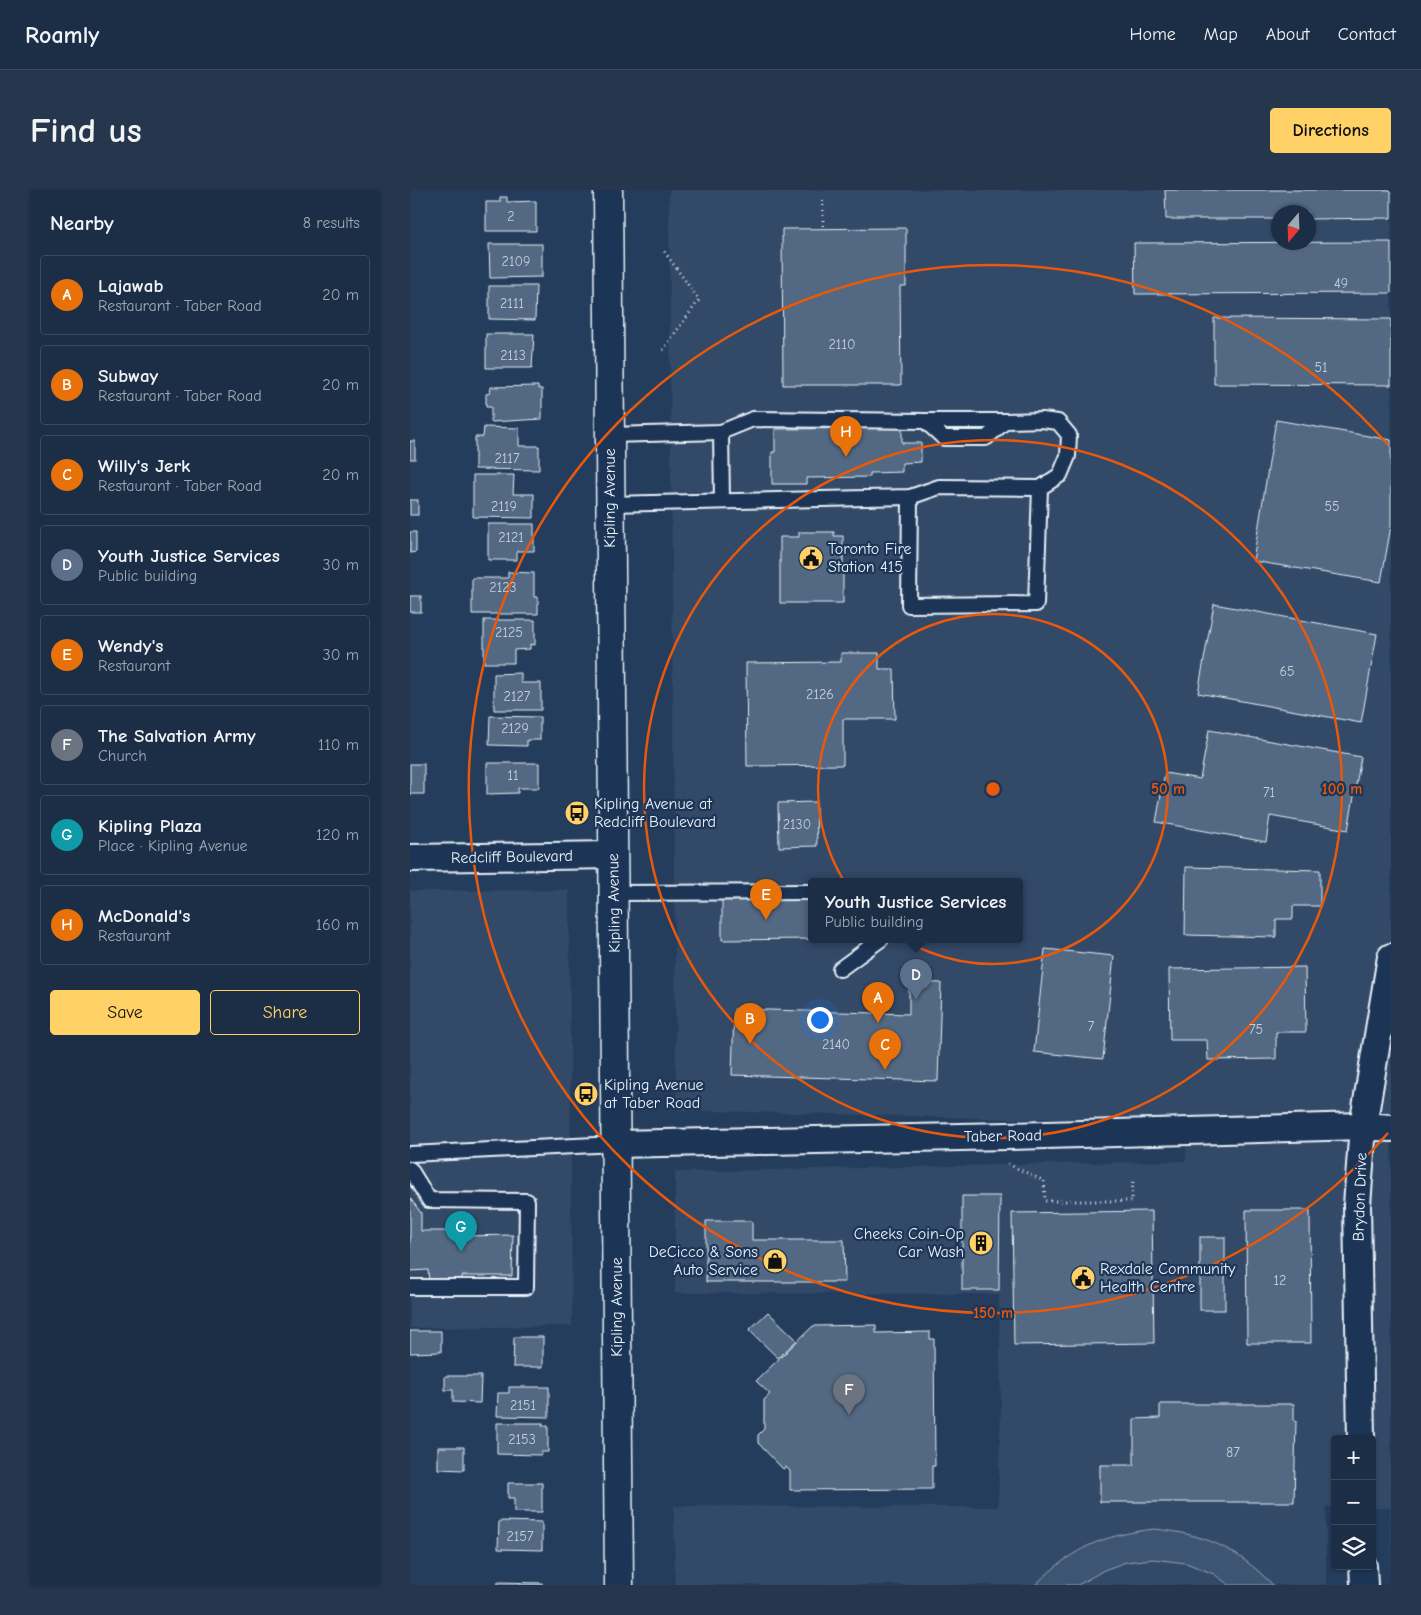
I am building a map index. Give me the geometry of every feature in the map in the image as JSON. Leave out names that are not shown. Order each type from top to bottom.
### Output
[{"type":"main road","name":"Kipling Avenue","points":[[608,190],[619,1585]]},
{"type":"street","name":"Redcliff Boulevard","points":[[410,858],[613,855]]},
{"type":"street","name":"Brydon Drive","points":[[1361,1435],[1357,1205],[1363,1126],[1391,957]]},
{"type":"street","name":"Taber Road","points":[[616,1144],[1027,1136],[1363,1126],[1391,1128]]},
{"type":"street","points":[[1363,1570],[1364,1585]]},
{"type":"lane","points":[[610,435],[721,432],[753,419],[925,421],[944,438],[986,438],[1006,421],[1042,420],[1058,422],[1069,435],[1068,456],[1060,475],[1040,488],[939,487],[910,496],[610,504]]},
{"type":"lane","points":[[721,432],[722,501]]},
{"type":"lane","points":[[910,496],[909,605],[1036,604],[1040,488]]},
{"type":"lane","points":[[614,893],[808,892]]},
{"type":"lane","points":[[840,969],[876,943]]},
{"type":"lane","points":[[410,1154],[616,1144]]},
{"type":"lane","points":[[410,1169],[429,1200],[527,1201],[527,1211],[526,1287],[410,1286]]},
{"type":"path","points":[[823,226],[824,200]]},
{"type":"path","points":[[663,350],[699,300],[664,251]]},
{"type":"path","points":[[1008,1164],[1044,1181],[1045,1201],[1132,1201],[1132,1178]]},
{"type":"shaded area","points":[[669,190],[1391,190],[1391,1585],[1390,1508],[1376,1508],[1376,1435],[1331,1435],[1331,1507],[1326,1507],[1326,1585],[675,1585],[674,1506],[998,1507],[1001,1405],[999,1294],[675,1293],[675,1172],[1186,1161],[1185,1118],[1015,1119],[676,1110]]},
{"type":"shaded area","points":[[569,890],[572,1326],[410,1328],[410,891]]},
{"type":"shaded area","points":[[1154,1529],[1173,1531],[1205,1539],[1219,1545],[1246,1561],[1273,1585],[1229,1585],[1214,1574],[1186,1563],[1153,1559],[1126,1562],[1104,1570],[1078,1585],[1035,1585],[1063,1561],[1089,1545],[1118,1535]]},
{"type":"building","points":[[1165,190],[1391,190],[1391,218],[1316,219],[1316,205],[1271,205],[1271,219],[1166,219]]},
{"type":"building","points":[[500,197],[507,197],[507,202],[536,201],[536,231],[486,231],[486,202],[500,202]]},
{"type":"building","points":[[906,228],[906,286],[900,286],[901,385],[783,385],[782,229]]},
{"type":"building","points":[[1271,242],[1271,250],[1316,250],[1316,242],[1391,242],[1391,293],[1135,294],[1134,243]]},
{"type":"building","points":[[489,244],[542,244],[542,277],[490,278]]},
{"type":"building","points":[[489,286],[536,286],[535,320],[489,319]]},
{"type":"building","points":[[1214,318],[1391,319],[1391,385],[1214,384]]},
{"type":"building","points":[[486,334],[534,334],[532,368],[486,368]]},
{"type":"building","points":[[538,386],[538,389],[542,389],[542,419],[491,422],[491,407],[486,407],[486,394],[490,393],[491,387]]},
{"type":"building","points":[[1276,420],[1391,440],[1391,526],[1381,582],[1253,561]]},
{"type":"building","points":[[484,427],[519,428],[519,446],[539,446],[539,470],[475,469],[475,437],[483,437]]},
{"type":"building","points":[[902,428],[902,443],[921,443],[921,462],[902,463],[902,472],[870,473],[870,477],[806,478],[806,484],[772,484],[772,452],[775,452],[775,429]]},
{"type":"building","points":[[410,441],[415,441],[415,459],[410,459]]},
{"type":"building","points":[[473,475],[514,475],[513,494],[534,494],[534,518],[473,517]]},
{"type":"building","points":[[410,500],[418,500],[418,515],[410,515]]},
{"type":"building","points":[[488,524],[534,524],[534,551],[517,551],[517,560],[488,560]]},
{"type":"building","points":[[410,532],[416,532],[416,552],[410,553]]},
{"type":"building","name":"Toronto Fire Station 415","points":[[799,532],[834,532],[834,536],[843,536],[843,603],[780,603],[780,537],[799,537]]},
{"type":"building","points":[[508,572],[534,573],[534,597],[538,597],[538,614],[472,614],[472,578],[508,578]]},
{"type":"building","points":[[410,596],[421,596],[421,612],[410,612]]},
{"type":"building","points":[[1214,604],[1377,634],[1361,723],[1198,693]]},
{"type":"building","points":[[484,620],[535,620],[535,645],[530,644],[530,649],[514,650],[514,663],[484,663]]},
{"type":"building","points":[[841,653],[879,653],[879,669],[894,669],[895,719],[843,719],[843,765],[747,766],[746,663],[841,662]]},
{"type":"building","points":[[521,673],[521,683],[541,683],[541,710],[494,710],[494,674]]},
{"type":"building","points":[[490,716],[540,717],[540,740],[527,740],[527,746],[489,745]]},
{"type":"building","points":[[1209,730],[1361,757],[1348,830],[1270,816],[1266,842],[1156,822],[1165,773],[1200,779]]},
{"type":"building","points":[[487,763],[539,763],[539,788],[518,788],[518,793],[487,794]]},
{"type":"building","points":[[410,764],[424,764],[424,794],[410,794]]},
{"type":"building","points":[[816,802],[817,846],[779,847],[778,803]]},
{"type":"building","points":[[1186,867],[1320,870],[1320,906],[1293,906],[1293,919],[1276,919],[1276,937],[1185,935]]},
{"type":"building","points":[[722,900],[808,900],[808,939],[722,940]]},
{"type":"building","points":[[1045,949],[1114,956],[1103,1059],[1034,1052]]},
{"type":"building","points":[[1305,967],[1306,1032],[1276,1032],[1276,1059],[1208,1060],[1207,1040],[1170,1040],[1169,969]]},
{"type":"building","points":[[909,982],[941,983],[938,1081],[732,1075],[734,1009],[909,1014]]},
{"type":"building","name":"Cheeks Coin-Op Car Wash","points":[[962,1196],[1000,1196],[999,1290],[962,1290]]},
{"type":"building","points":[[410,1198],[421,1213],[421,1231],[462,1231],[462,1236],[513,1235],[512,1276],[462,1276],[462,1280],[429,1280],[428,1270],[410,1271]]},
{"type":"building","points":[[1246,1210],[1310,1210],[1311,1343],[1247,1343]]},
{"type":"building","name":"Rexdale Community Health Centre","points":[[1152,1211],[1154,1343],[1014,1345],[1012,1213]]},
{"type":"building","name":"DeCicco & Sons Auto Service","points":[[706,1221],[752,1221],[752,1240],[844,1240],[845,1282],[706,1282]]},
{"type":"building","points":[[1200,1237],[1225,1237],[1225,1310],[1200,1310]]},
{"type":"building","points":[[768,1312],[797,1340],[778,1358],[749,1330]]},
{"type":"building","points":[[876,1325],[876,1333],[930,1332],[930,1339],[934,1339],[935,1466],[932,1466],[932,1489],[790,1490],[790,1471],[786,1467],[783,1469],[758,1443],[758,1435],[764,1429],[764,1400],[770,1394],[756,1381],[813,1326]]},
{"type":"building","points":[[410,1331],[441,1331],[441,1352],[410,1353]]},
{"type":"building","points":[[514,1337],[543,1337],[543,1367],[513,1367]]},
{"type":"building","points":[[445,1376],[481,1376],[480,1403],[453,1402],[453,1390],[445,1390]]},
{"type":"building","points":[[509,1387],[549,1387],[549,1417],[497,1416],[498,1393],[509,1393]]},
{"type":"building","points":[[1160,1404],[1294,1404],[1294,1421],[1296,1421],[1294,1502],[1100,1502],[1100,1465],[1134,1465],[1134,1419],[1160,1418]]},
{"type":"building","points":[[497,1423],[543,1423],[542,1426],[548,1426],[548,1452],[541,1452],[541,1455],[497,1454]]},
{"type":"building","points":[[438,1447],[464,1447],[464,1470],[438,1469]]},
{"type":"building","points":[[508,1483],[542,1483],[542,1512],[514,1512],[514,1498],[508,1498]]},
{"type":"building","points":[[499,1521],[542,1522],[542,1550],[498,1549]]},
{"type":"building","points":[[498,1582],[542,1583],[542,1585],[498,1585]]},
{"type":"place","name":"McDonald's","points":[[846,457]]},
{"type":"place","name":"Toronto Fire Station 415","points":[[811,558]]},
{"type":"place","name":"Kipling Avenue at Redcliff Boulevard","points":[[577,813]]},
{"type":"place","name":"Wendy's","points":[[766,920]]},
{"type":"place","name":"Youth Justice Services","points":[[916,1000]]},
{"type":"place","name":"Lajawab","points":[[878,1023]]},
{"type":"place","name":"Subway","points":[[750,1044]]},
{"type":"place","name":"Willy's Jerk","points":[[885,1070]]},
{"type":"place","name":"Kipling Avenue at Taber Road","points":[[586,1094]]},
{"type":"place","name":"Cheeks Coin-Op Car Wash","points":[[981,1243]]},
{"type":"place","name":"Kipling Plaza","points":[[461,1252]]},
{"type":"place","name":"DeCicco & Sons Auto Service","points":[[775,1261]]},
{"type":"place","name":"Rexdale Community Health Centre","points":[[1083,1278]]},
{"type":"place","name":"The Salvation Army","points":[[849,1415]]}]
